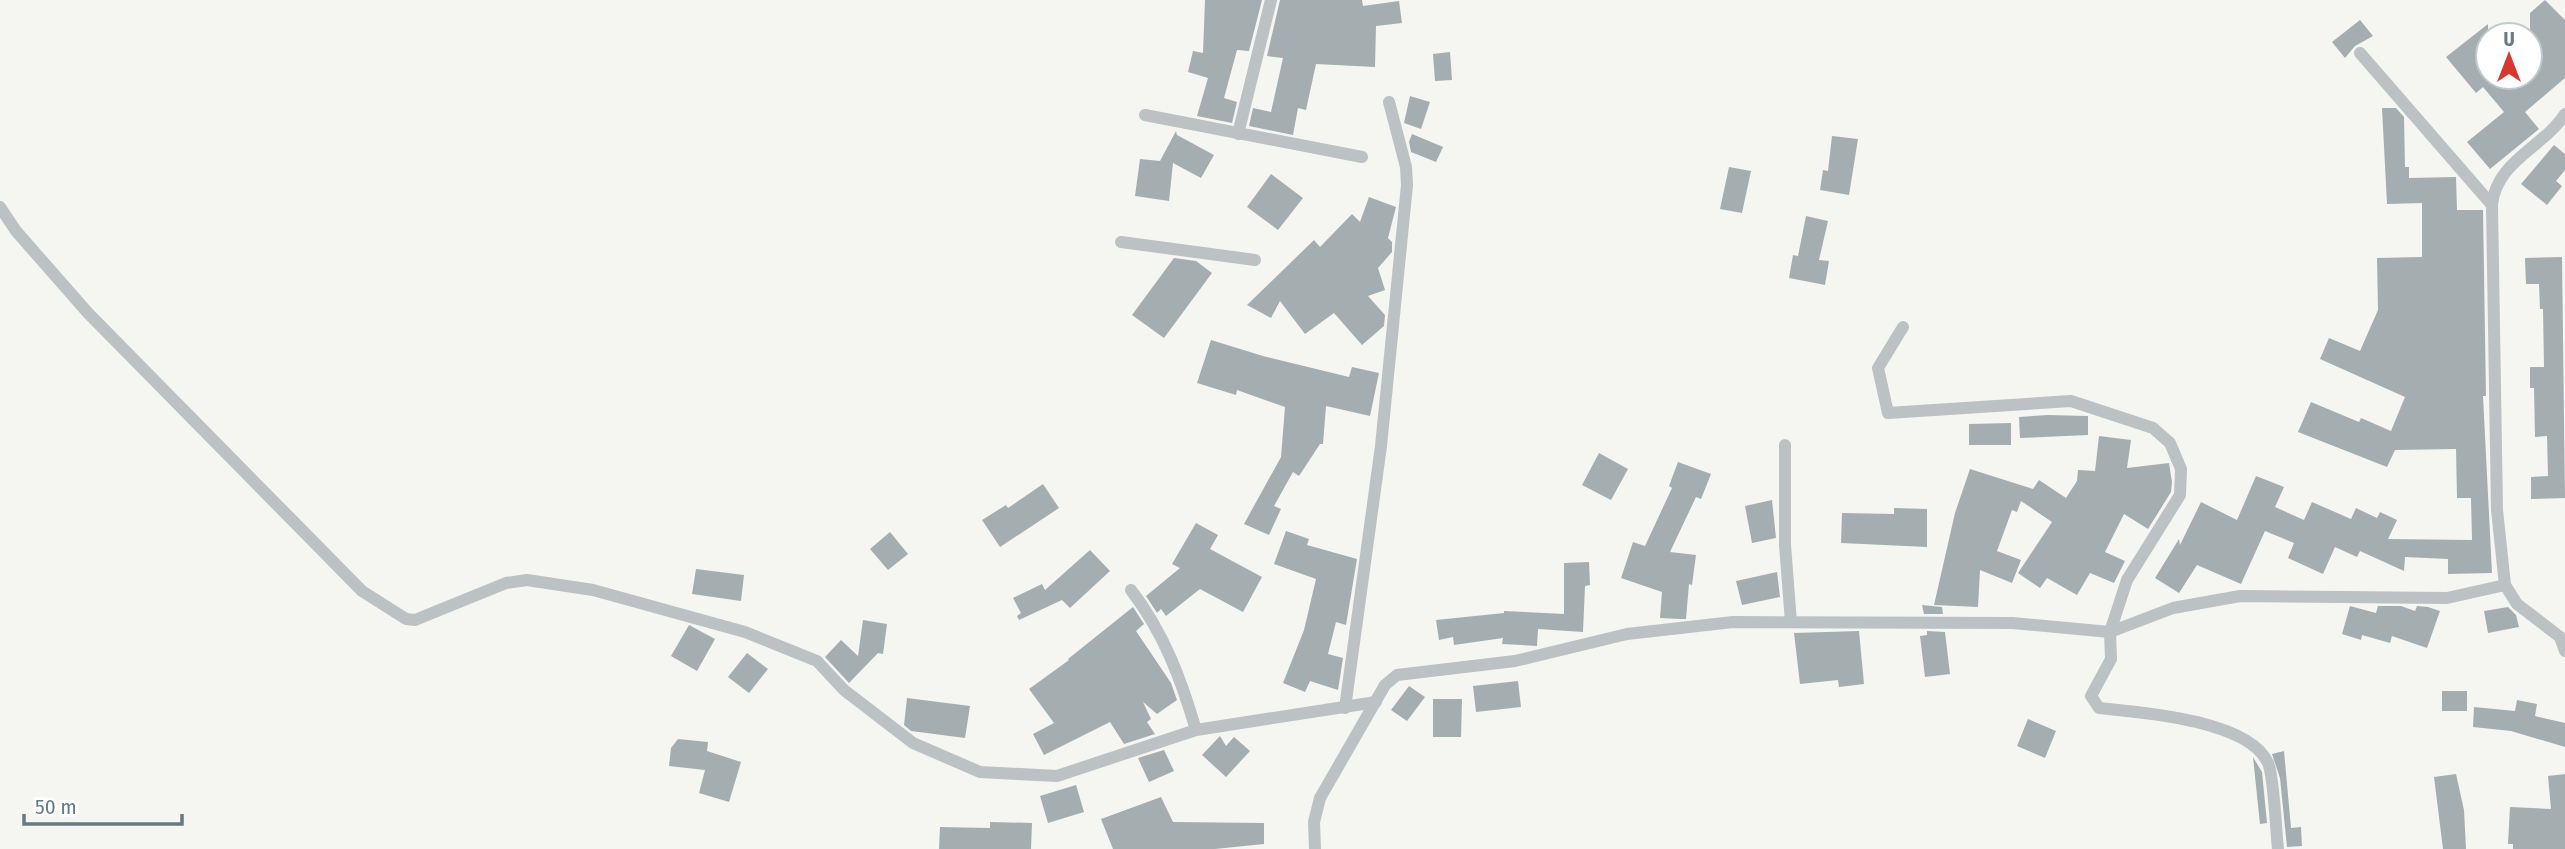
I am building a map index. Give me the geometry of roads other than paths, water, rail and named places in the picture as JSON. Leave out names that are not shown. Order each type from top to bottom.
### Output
[{"type":"street","points":[[1237,134],[1270,0]]},
{"type":"street","points":[[2360,53],[2492,205]]},
{"type":"street","points":[[1345,708],[1381,446],[1407,186],[1406,167],[1389,102]]},
{"type":"street","points":[[2565,114],[2505,173],[2493,192],[2492,205],[2497,510],[2505,585],[2517,604],[2562,635],[2565,651]]},
{"type":"street","points":[[1145,115],[1362,157]]},
{"type":"street","points":[[0,207],[16,231],[88,313],[362,591],[406,619],[426,618],[506,583],[527,580],[593,590],[745,632],[817,661],[844,690],[913,743],[980,772],[1057,776],[1196,730],[1376,702]]},
{"type":"street","points":[[1121,242],[1255,260]]},
{"type":"street","points":[[1903,327],[1878,368],[1888,413],[2071,401],[2153,428],[2170,443],[2180,469],[2179,495],[2127,580],[2110,632],[2111,659],[2091,696],[2099,708],[2171,715],[2209,726],[2248,743],[2268,763],[2278,849]]},
{"type":"street","points":[[1785,445],[1785,545],[1791,622]]},
{"type":"street","points":[[1315,849],[1314,822],[1320,798],[1385,685],[1397,675],[1515,661],[1627,634],[1733,622],[2012,623],[2110,632],[2173,608],[2240,596],[2447,598],[2505,585]]},
{"type":"street","points":[[1131,590],[1150,614],[1169,649],[1196,730]]}]
